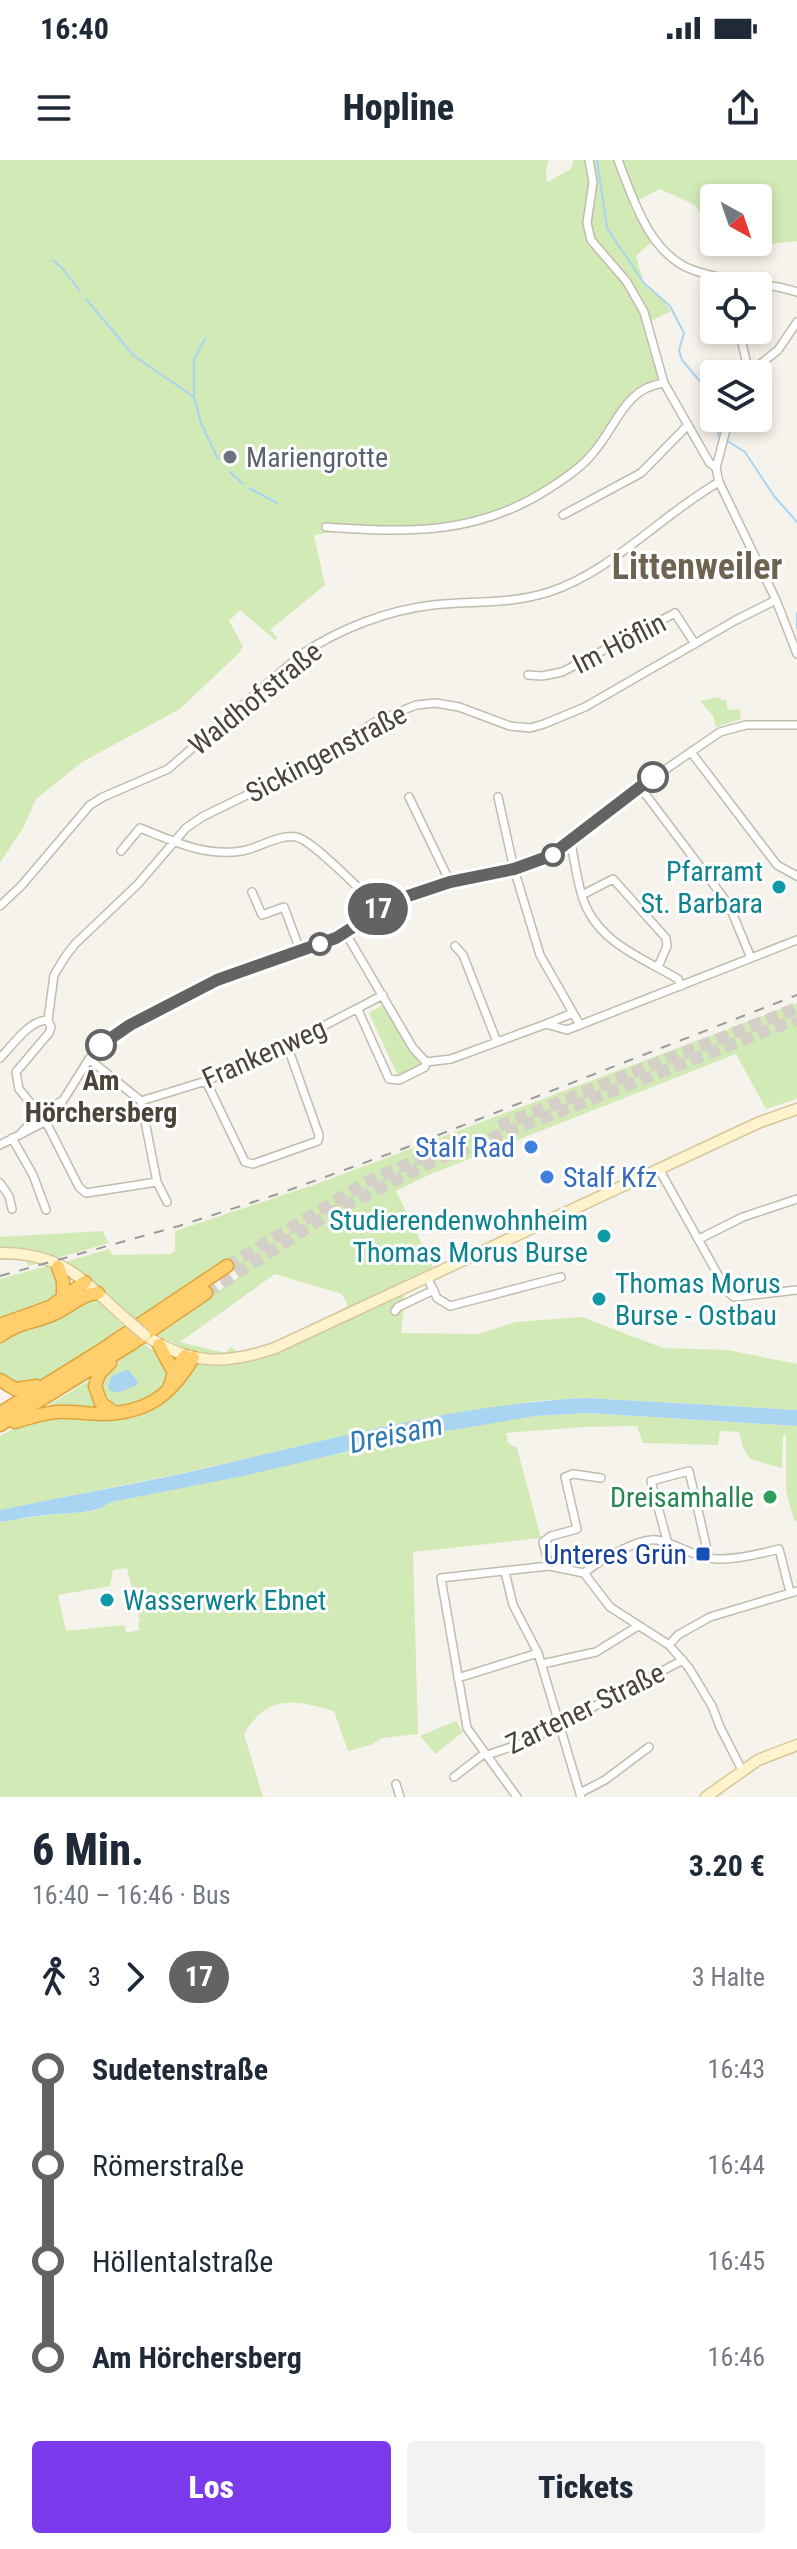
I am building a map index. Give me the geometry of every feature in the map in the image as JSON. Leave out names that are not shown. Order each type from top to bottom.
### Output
[{"type":"highway","points":[[56,1265],[68,1301]]},
{"type":"highway","points":[[0,1413],[227,1266]]},
{"type":"highway","points":[[0,1336],[14,1327],[54,1314],[68,1301],[73,1288],[85,1282]]},
{"type":"highway","points":[[0,1325],[98,1293]]},
{"type":"highway","points":[[0,1426],[206,1293]]},
{"type":"highway","points":[[115,1413],[101,1403],[95,1392],[95,1383],[101,1371],[131,1344]]},
{"type":"highway","points":[[159,1345],[174,1373]]},
{"type":"highway","points":[[169,1390],[174,1373],[189,1357]]},
{"type":"highway","points":[[0,1426],[59,1412],[115,1413],[148,1405],[180,1380],[189,1357]]},
{"type":"highway","points":[[0,1380],[10,1387],[26,1389],[62,1375]]},
{"type":"street","points":[[589,160],[593,182],[587,223],[591,240],[627,282],[644,312],[664,383],[709,462],[716,468]]},
{"type":"street","points":[[618,160],[645,224],[676,262],[707,274],[771,284],[797,292]]},
{"type":"street","points":[[766,360],[778,350],[797,322]]},
{"type":"street","points":[[326,527],[398,532],[473,523],[512,510],[526,504],[593,454],[636,393],[651,385],[664,383]]},
{"type":"street","points":[[563,515],[651,466],[688,425]]},
{"type":"street","points":[[725,432],[716,468],[719,482],[776,600],[797,654]]},
{"type":"street","name":"Waldhofstraße","points":[[0,906],[22,885],[90,805],[168,769],[318,643],[390,613],[432,605],[532,597],[565,586],[597,568],[696,495],[719,482]]},
{"type":"street","name":"Sickingenstraße","points":[[48,1020],[54,975],[65,957],[138,884],[173,841],[202,817],[312,763],[397,711],[436,703],[459,707],[510,726],[530,728],[585,707],[776,600]]},
{"type":"street","name":"Im Höflin","points":[[528,675],[562,672],[675,613],[695,644]]},
{"type":"street","points":[[0,1145],[43,1119],[60,1102],[89,1059],[114,1035],[155,1012],[222,978],[345,932],[378,909],[450,882],[514,869],[550,856],[640,787],[732,728],[797,725]]},
{"type":"street","points":[[691,752],[777,865],[797,876]]},
{"type":"street","points":[[640,787],[729,905],[751,958]]},
{"type":"street","points":[[409,797],[450,882]]},
{"type":"street","points":[[498,797],[514,869],[540,955],[580,1025]]},
{"type":"street","points":[[121,851],[140,828],[188,848],[219,852],[241,851],[298,837],[311,845],[378,909]]},
{"type":"street","points":[[571,842],[582,895],[593,920],[607,937],[678,979],[681,986]]},
{"type":"street","points":[[582,895],[613,879],[666,938],[667,946],[658,967]]},
{"type":"street","points":[[252,892],[262,915],[284,907],[300,950]]},
{"type":"street","points":[[345,932],[413,1048],[426,1064],[451,1059],[573,1013]]},
{"type":"street","points":[[546,1024],[567,1030],[797,940]]},
{"type":"street","points":[[455,946],[463,955],[497,1042]]},
{"type":"street","name":"Frankenweg","points":[[141,1101],[206,1081],[287,1045],[383,995]]},
{"type":"street","name":"Frankenweg","points":[[358,1010],[389,1079],[399,1080],[426,1064]]},
{"type":"street","points":[[0,1058],[29,1027],[38,1021],[48,1020],[51,1027],[49,1033],[16,1072],[19,1089],[43,1119],[79,1187],[86,1193],[157,1182]]},
{"type":"street","points":[[206,1081],[245,1162],[253,1164],[318,1141],[307,1094],[287,1045]]},
{"type":"street","points":[[89,1059],[141,1101],[157,1182],[167,1202]]},
{"type":"street","points":[[0,1253],[24,1254],[56,1265],[85,1282],[159,1345],[189,1357],[234,1359],[275,1348],[760,1122],[797,1109]]},
{"type":"street","points":[[12,1138],[33,1175],[46,1210]]},
{"type":"street","points":[[659,1169],[727,1291],[734,1297],[797,1290]]},
{"type":"street","points":[[0,1183],[9,1196],[12,1209]]},
{"type":"street","points":[[699,1239],[743,1217],[797,1199]]},
{"type":"street","points":[[427,1277],[437,1298],[444,1304],[458,1305],[561,1277]]},
{"type":"street","points":[[395,1311],[434,1290]]},
{"type":"street","points":[[668,1544],[651,1481],[689,1471],[709,1558]]},
{"type":"street","points":[[549,1566],[543,1542],[551,1536],[577,1529],[565,1477],[573,1474],[601,1478]]},
{"type":"street","points":[[584,1573],[640,1542],[654,1540],[709,1558],[723,1559],[779,1549],[793,1592],[710,1617],[678,1635],[669,1645]]},
{"type":"street","points":[[517,1797],[467,1728],[441,1578],[549,1566],[584,1573],[610,1607],[669,1645],[683,1660],[705,1691],[742,1770]]},
{"type":"street","points":[[505,1572],[513,1605],[542,1664],[581,1795],[649,1747]]},
{"type":"street","points":[[542,1664],[596,1652],[638,1626]]},
{"type":"street","points":[[458,1678],[538,1653]]},
{"type":"street","name":"Zartener Straße","points":[[454,1777],[486,1754],[526,1742],[560,1726],[683,1660]]},
{"type":"street","points":[[706,1797],[742,1770],[797,1745]]},
{"type":"street","points":[[396,1784],[400,1797]]},
{"type":"green space","points":[[0,160],[549,160],[547,182],[571,169],[574,160],[797,160],[797,241],[772,244],[772,184],[700,184],[700,212],[695,205],[660,189],[629,205],[652,242],[636,256],[644,285],[661,297],[671,311],[645,324],[658,364],[659,380],[632,391],[608,430],[580,464],[528,500],[464,522],[395,531],[342,531],[314,535],[325,585],[270,630],[278,638],[275,640],[240,610],[229,621],[243,646],[240,652],[180,709],[82,762],[36,799],[23,828],[0,863]]},
{"type":"green space","points":[[719,697],[726,700],[728,710],[740,709],[741,719],[716,727],[713,716],[700,701]]},
{"type":"green space","points":[[797,1003],[797,1099],[766,1109],[736,1054],[431,1174],[396,1191],[433,1267],[398,1284],[405,1300],[401,1333],[478,1334],[516,1322],[582,1317],[663,1348],[728,1350],[797,1364],[797,1410],[587,1398],[535,1401],[387,1426],[183,1473],[0,1510],[0,1436],[45,1418],[129,1416],[158,1406],[179,1387],[199,1356],[157,1335],[247,1271],[241,1264],[136,1319],[65,1262],[109,1249],[113,1255],[170,1254],[175,1251],[175,1231],[322,1182]],"holes":[[[275,1274],[342,1294],[348,1306],[270,1345],[239,1353],[231,1347],[225,1353],[180,1342]]]},
{"type":"green space","points":[[383,1005],[410,1052],[422,1063],[398,1076],[369,1013]]},
{"type":"green space","points":[[102,1231],[109,1243],[29,1266],[24,1259],[0,1260],[0,1237]]},
{"type":"green space","points":[[47,1266],[59,1277],[58,1297],[0,1322],[0,1279]]},
{"type":"green space","points":[[84,1299],[95,1299],[124,1327],[72,1363],[42,1379],[16,1384],[0,1374],[0,1343],[4,1337]]},
{"type":"green space","points":[[143,1343],[165,1363],[167,1383],[147,1402],[114,1408],[99,1394],[100,1380],[113,1365]]},
{"type":"green space","points":[[93,1378],[100,1411],[41,1410]]},
{"type":"green space","points":[[587,1413],[797,1426],[797,1522],[786,1491],[786,1435],[783,1436],[782,1468],[750,1459],[739,1432],[720,1431],[718,1445],[643,1443],[637,1426],[506,1433],[508,1443],[517,1448],[541,1538],[413,1552],[418,1734],[382,1738],[371,1745],[348,1751],[334,1711],[294,1702],[283,1703],[262,1712],[244,1734],[263,1797],[0,1797],[0,1522],[91,1511],[111,1502],[480,1424]],"holes":[[[127,1568],[140,1630],[126,1633],[124,1625],[66,1631],[58,1595],[110,1586],[113,1570]]]},
{"type":"green space","points":[[456,1721],[463,1732],[435,1754],[420,1736]]},
{"type":"water","points":[[128,1369],[137,1385],[117,1393],[110,1390],[108,1386],[112,1376]]},
{"type":"water","name":"Dreisam","points":[[587,1398],[797,1410],[797,1426],[587,1413],[535,1416],[400,1439],[248,1475],[111,1502],[92,1511],[0,1522],[0,1510],[185,1473],[385,1426],[486,1408]]},
{"type":"waterway","points":[[597,160],[607,228],[644,283],[670,306],[684,333],[679,350],[682,360],[700,381]]},
{"type":"waterway","points":[[53,260],[80,291]]},
{"type":"waterway","points":[[86,299],[134,356],[194,397],[201,423],[218,459]]},
{"type":"waterway","points":[[194,395],[194,359],[205,339]]},
{"type":"waterway","points":[[718,432],[718,435],[745,452],[774,496],[797,522]]},
{"type":"waterway","points":[[230,472],[243,484]]},
{"type":"waterway","points":[[249,488],[277,503]]},
{"type":"waterway","points":[[797,613],[797,628]]},
{"type":"tunnel","points":[[499,1126],[797,1008]]},
{"type":"tunnel","points":[[206,1293],[334,1211],[438,1159],[797,1019]]},
{"type":"tunnel","points":[[227,1266],[371,1180],[441,1149]]},
{"type":"railway","points":[[0,1276],[179,1226],[281,1193],[405,1148],[797,995]]},
{"type":"bus line","name":"17","points":[[101,1045],[130,1025],[217,980],[336,938],[396,900],[450,882],[514,869],[550,856],[653,777]]},
{"type":"place","name":"Mariengrotte","points":[[230,457]]},
{"type":"place","name":"Pfarramt St. Barbara","points":[[779,887]]},
{"type":"place","name":"Am Hörchersberg","points":[[101,1045]]},
{"type":"place","name":"Stalf Rad","points":[[531,1147]]},
{"type":"place","name":"Stalf Kfz","points":[[547,1177]]},
{"type":"place","name":"Studierendenwohnheim Thomas Morus Burse","points":[[604,1236]]},
{"type":"place","name":"Thomas Morus Burse - Ostbau","points":[[599,1299]]},
{"type":"place","name":"Dreisamhalle","points":[[770,1497]]},
{"type":"place","name":"Unteres Grün","points":[[703,1554]]},
{"type":"place","name":"Wasserwerk Ebnet","points":[[107,1600]]},
{"type":"district","name":"Littenweiler","points":[[697,566]]}]
